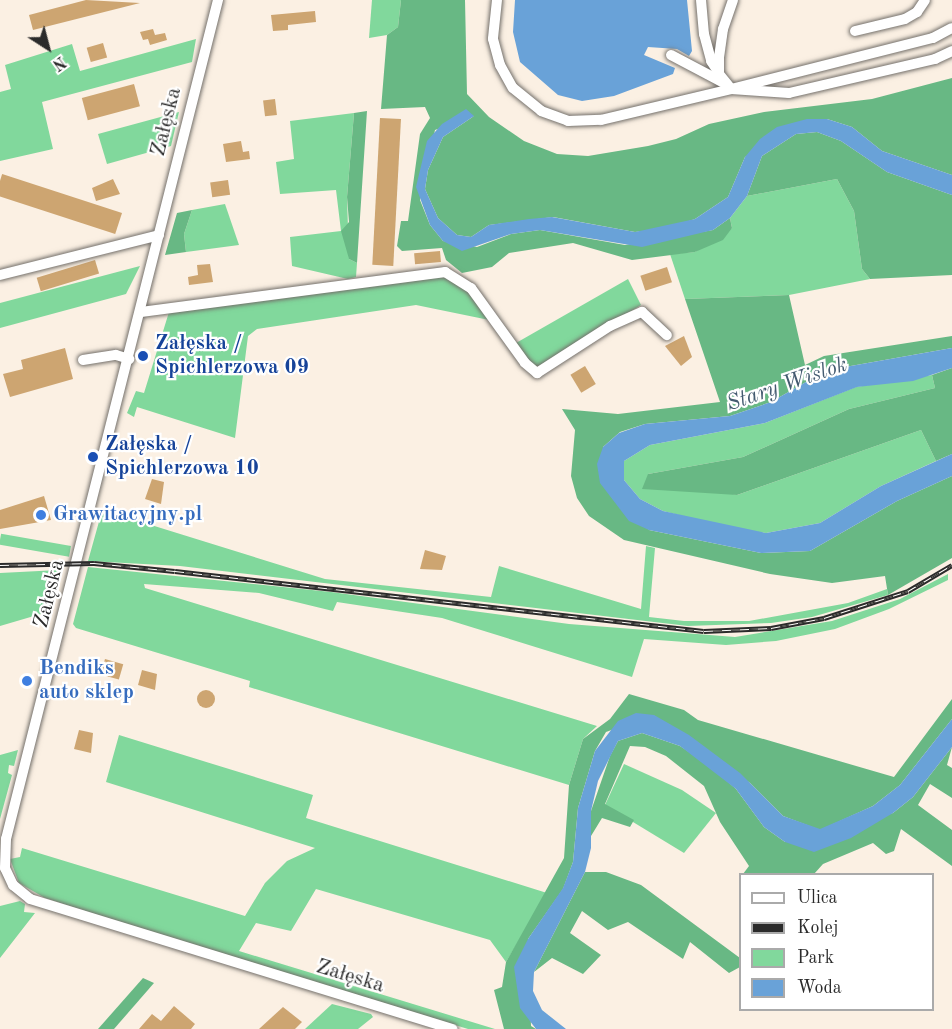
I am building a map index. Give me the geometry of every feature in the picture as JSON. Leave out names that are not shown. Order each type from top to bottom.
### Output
[{"type":"street","name":"Załęska","points":[[218,0],[6,839],[4,881],[30,899],[452,1029]]},
{"type":"street","points":[[497,0],[493,39],[500,65],[513,88],[541,111],[568,121],[601,120],[725,82],[933,38],[952,28]]},
{"type":"street","points":[[701,0],[704,34],[711,61],[725,82]]},
{"type":"street","points":[[725,82],[723,29],[733,0]]},
{"type":"street","points":[[855,31],[905,19],[917,12],[926,0]]},
{"type":"street","points":[[671,55],[725,82],[789,93],[935,59],[952,51]]},
{"type":"street","points":[[0,275],[159,235]]},
{"type":"street","points":[[141,312],[445,272],[458,277],[478,296],[525,363],[537,373],[610,327],[642,312],[667,335]]},
{"type":"street","points":[[83,360],[116,355],[129,359]]},
{"type":"green space","points":[[372,0],[401,0],[398,27],[387,35],[369,38]]},
{"type":"green space","points":[[401,0],[465,0],[467,94],[489,117],[524,141],[557,154],[588,156],[648,146],[676,139],[709,124],[764,112],[872,99],[952,78],[952,175],[882,151],[852,127],[827,119],[745,157],[728,197],[695,219],[668,228],[635,232],[553,217],[489,225],[471,237],[457,235],[438,218],[425,189],[428,170],[443,137],[474,116],[435,130],[420,200],[430,225],[443,241],[477,247],[511,234],[540,230],[625,245],[713,230],[730,218],[732,228],[723,240],[695,252],[632,260],[573,243],[509,253],[492,267],[462,273],[446,260],[442,248],[402,251],[397,246],[401,221],[408,221],[420,134],[430,118],[425,107],[381,109],[387,35],[398,27]]},
{"type":"green space","points":[[196,39],[192,62],[42,102],[53,149],[0,161],[0,92],[11,89],[5,65],[72,44],[80,71]]},
{"type":"green space","points":[[367,111],[357,263],[349,259],[341,231],[349,222],[347,197],[354,113]]},
{"type":"green space","points":[[179,112],[171,146],[107,164],[98,134]]},
{"type":"green space","points":[[354,113],[347,197],[349,259],[357,263],[356,277],[348,279],[292,266],[290,237],[341,231],[336,190],[280,194],[276,162],[294,159],[290,121]]},
{"type":"green space","points":[[817,132],[841,141],[887,172],[952,195],[952,275],[870,279],[862,269],[854,211],[837,179],[747,196],[762,156],[796,134]]},
{"type":"green space","points":[[837,179],[854,211],[862,269],[870,279],[789,295],[685,299],[670,254],[695,252],[732,228],[730,218],[747,196]]},
{"type":"green space","points":[[225,204],[239,245],[186,252],[184,234],[192,210]]},
{"type":"green space","points":[[192,210],[184,234],[186,252],[165,255],[177,213]]},
{"type":"green space","points":[[140,266],[126,294],[0,328],[0,303]]},
{"type":"green space","points":[[440,276],[460,282],[494,321],[416,305],[257,329],[248,336],[235,438],[137,407],[134,417],[127,413],[136,391],[144,393],[169,312]]},
{"type":"green space","points":[[628,279],[641,305],[541,366],[532,366],[516,343]]},
{"type":"green space","points":[[789,295],[805,365],[824,356],[952,336],[952,348],[845,367],[813,378],[771,402],[730,416],[645,424],[620,432],[603,447],[649,530],[761,553],[810,551],[897,501],[952,476],[952,558],[888,595],[885,576],[832,583],[770,574],[624,540],[589,516],[577,498],[571,476],[575,430],[562,409],[618,414],[720,402],[685,299]]},
{"type":"green space","points":[[952,368],[952,454],[936,461],[921,430],[737,495],[642,489],[648,474],[743,457],[849,409],[935,388],[932,375]]},
{"type":"green space","points":[[932,375],[935,388],[849,409],[743,457],[648,474],[737,495],[921,430],[936,461],[881,486],[820,523],[766,533],[730,528],[663,511],[640,499],[624,480],[624,461],[650,445],[765,423],[856,387]]},
{"type":"green space","points":[[106,511],[325,579],[491,597],[499,566],[641,609],[646,546],[655,548],[649,617],[684,621],[749,621],[848,603],[887,589],[888,595],[812,617],[771,623],[688,626],[180,566],[88,561],[100,518]]},
{"type":"green space","points":[[1,534],[71,546],[69,557],[0,545]]},
{"type":"green space","points":[[88,567],[331,592],[569,624],[735,637],[832,621],[900,599],[948,574],[948,580],[889,609],[835,629],[776,641],[726,645],[644,639],[632,677],[442,618],[337,602],[333,611],[259,593],[144,584],[145,588],[597,726],[583,739],[569,785],[249,687],[250,681],[76,628],[73,624]]},
{"type":"green space","points":[[59,570],[51,611],[0,626],[0,573]]},
{"type":"green space","points":[[629,694],[684,710],[698,720],[894,777],[952,699],[952,719],[900,785],[873,806],[820,830],[783,816],[750,783],[653,715],[606,732],[595,751],[578,808],[573,862],[563,889],[528,939],[531,1026],[536,1029],[504,1029],[494,990],[502,987],[506,962],[564,858],[569,785],[583,739],[610,719]]},
{"type":"green space","points":[[642,733],[680,746],[710,766],[736,789],[764,827],[785,842],[893,813],[913,797],[952,747],[947,765],[952,768],[952,798],[930,784],[918,805],[952,830],[952,866],[901,829],[894,851],[886,854],[873,843],[823,864],[815,873],[744,873],[749,866],[720,822],[704,786],[666,756],[645,747],[630,746],[605,804],[634,820],[630,827],[602,818],[591,836],[591,811],[610,756],[618,741]]},
{"type":"green space","points":[[119,735],[313,795],[306,818],[547,893],[506,962],[490,940],[316,889],[291,931],[256,923],[239,951],[495,1029],[468,1029],[94,914],[45,898],[19,883],[10,859],[20,857],[22,848],[245,916],[265,883],[287,861],[315,848],[106,782]]},
{"type":"green space","points":[[18,750],[14,766],[9,765],[8,773],[12,775],[0,819],[0,755]]},
{"type":"green space","points":[[624,764],[682,790],[716,813],[684,853],[605,805]]},
{"type":"green space","points":[[585,872],[606,872],[641,885],[739,957],[739,968],[729,973],[690,942],[683,959],[628,922],[608,930],[582,911],[570,933],[601,955],[583,974],[552,958],[534,972]]},
{"type":"green space","points":[[20,901],[25,904],[24,912],[35,913],[0,958],[0,906]]},
{"type":"green space","points":[[143,978],[154,983],[114,1029],[98,1029]]},
{"type":"green space","points":[[332,1004],[371,1014],[373,1017],[358,1029],[305,1029]]},
{"type":"water","points":[[515,0],[687,0],[692,51],[689,56],[677,49],[648,47],[644,55],[675,68],[673,74],[614,96],[582,101],[558,95],[520,62],[513,32]]},
{"type":"water","points":[[466,109],[474,116],[443,137],[428,170],[425,189],[438,218],[457,235],[471,237],[489,225],[552,217],[635,232],[695,219],[728,197],[745,157],[760,139],[777,127],[807,119],[827,119],[852,127],[882,151],[952,175],[952,195],[887,172],[841,141],[817,132],[796,134],[762,156],[747,196],[730,218],[713,230],[642,247],[540,230],[511,234],[462,251],[443,241],[430,225],[416,187],[427,141],[442,124]]},
{"type":"water","points":[[952,348],[952,368],[913,381],[857,387],[765,423],[650,445],[624,461],[624,480],[640,499],[663,511],[766,533],[820,523],[881,486],[952,454],[952,476],[897,501],[810,551],[761,553],[649,530],[629,521],[600,483],[597,464],[603,447],[619,433],[645,424],[730,416],[771,402],[813,378],[845,367]]},
{"type":"water","points":[[636,713],[654,715],[689,735],[740,773],[783,816],[820,829],[873,806],[900,785],[952,719],[952,747],[913,797],[893,813],[851,838],[814,852],[785,842],[764,827],[736,789],[680,746],[642,733],[618,741],[598,781],[591,811],[591,848],[585,872],[534,972],[533,991],[542,1010],[566,1029],[536,1029],[520,1008],[514,967],[528,939],[563,888],[573,862],[578,808],[595,751],[618,721]]},
{"type":"building","points":[[86,0],[140,3],[33,30],[29,15]]},
{"type":"building","points":[[315,11],[316,22],[288,25],[288,30],[273,31],[271,15]]},
{"type":"building","points":[[153,29],[155,35],[165,33],[167,40],[150,45],[148,39],[143,40],[140,32]]},
{"type":"building","points":[[103,43],[107,57],[91,62],[87,48]]},
{"type":"building","points":[[134,84],[140,106],[88,120],[82,98]]},
{"type":"building","points":[[275,99],[277,115],[265,116],[263,100]]},
{"type":"building","points":[[380,118],[401,119],[393,266],[372,265]]},
{"type":"building","points":[[241,141],[243,152],[249,151],[250,159],[226,162],[223,144]]},
{"type":"building","points":[[2,174],[122,213],[115,234],[0,196]]},
{"type":"building","points":[[113,179],[120,194],[96,201],[92,188]]},
{"type":"building","points":[[228,180],[230,195],[212,197],[210,183]]},
{"type":"building","points":[[440,251],[441,262],[415,264],[414,253]]},
{"type":"building","points":[[95,260],[99,273],[41,291],[37,278]]},
{"type":"building","points":[[210,264],[213,282],[189,285],[188,277],[198,275],[197,265]]},
{"type":"building","points":[[667,267],[672,282],[645,291],[640,276]]},
{"type":"building","points":[[684,336],[692,357],[681,366],[665,346]]},
{"type":"building","points":[[65,348],[73,379],[10,397],[3,374],[23,369],[21,360]]},
{"type":"building","points":[[585,366],[596,384],[581,393],[570,375]]},
{"type":"building","points":[[152,479],[164,482],[161,504],[145,499]]},
{"type":"building","points":[[44,496],[51,520],[0,529],[0,510]]},
{"type":"building","points":[[425,550],[446,556],[442,570],[420,569]]},
{"type":"building","points":[[105,659],[123,664],[119,680],[101,674]]},
{"type":"building","points":[[142,670],[157,674],[155,690],[138,685]]},
{"type":"building","points":[[206,690],[212,693],[215,699],[212,705],[206,708],[200,705],[197,699],[200,693]]},
{"type":"building","points":[[79,730],[93,733],[91,753],[74,749]]},
{"type":"building","points":[[174,1006],[195,1024],[191,1029],[139,1029],[152,1014],[161,1021]]},
{"type":"building","points":[[283,1007],[302,1022],[295,1029],[259,1029]]},
{"type":"railway","points":[[0,565],[94,563],[704,631],[771,628],[824,618],[908,591],[952,565]]},
{"type":"place","name":"Załęska / Spichlerzowa 09","points":[[143,356]]},
{"type":"place","name":"Załęska / Spichlerzowa 10","points":[[93,457]]},
{"type":"place","name":"Grawitacyjny.pl","points":[[41,515]]},
{"type":"place","name":"Bendiks auto sklep","points":[[27,681]]},
{"type":"water label","name":"Stary Wislok","points":[[787,385]]}]
